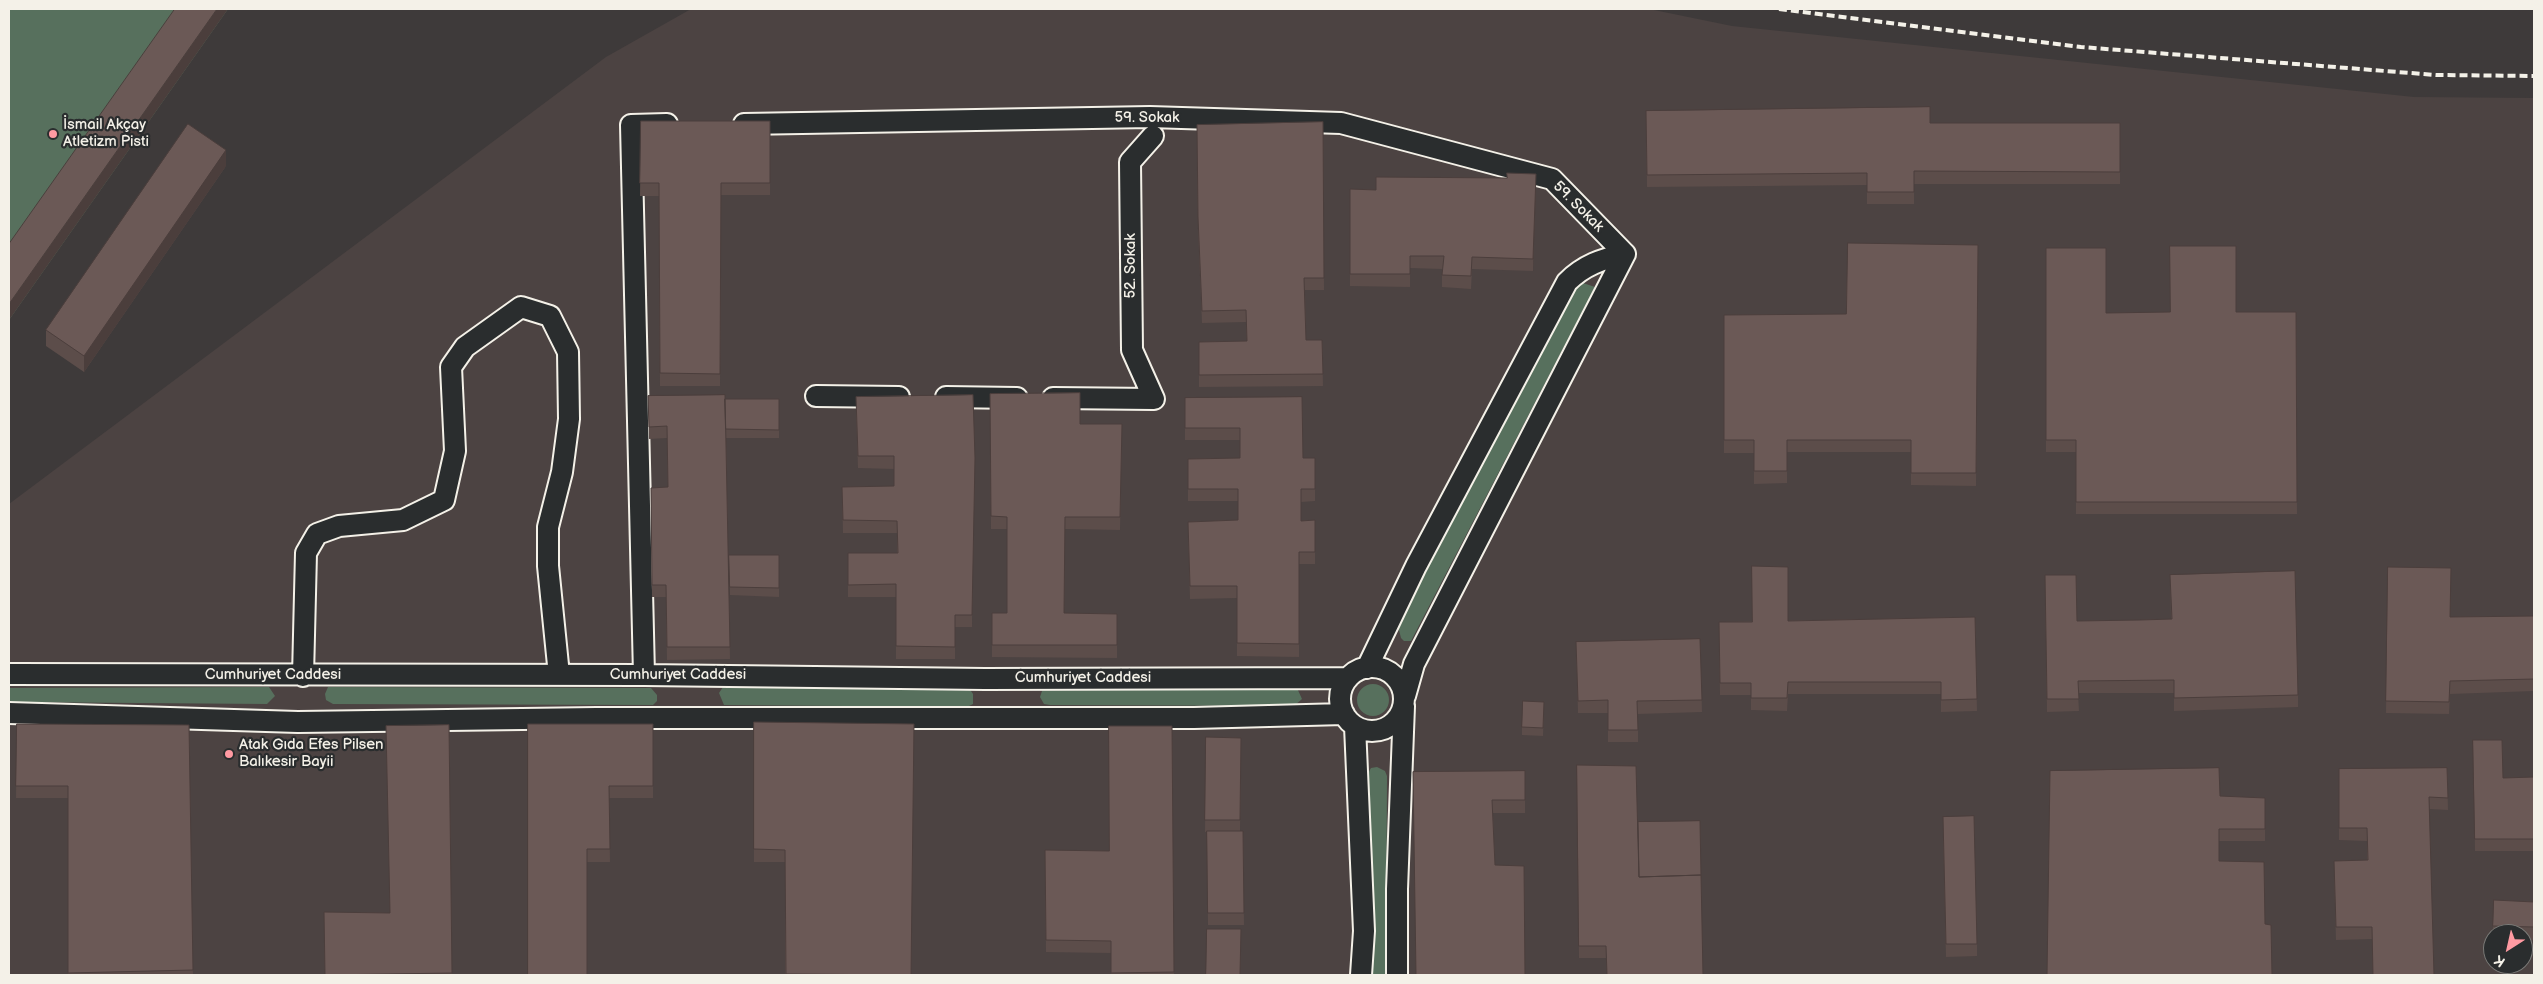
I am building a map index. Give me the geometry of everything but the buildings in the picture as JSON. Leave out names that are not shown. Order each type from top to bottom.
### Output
[{"type":"street","name":"59. Sokak","points":[[720,124],[1150,117],[1341,123],[1552,179],[1625,254]]},
{"type":"street","points":[[644,674],[631,125],[690,124]]},
{"type":"street","name":"52. Sokak","points":[[816,396],[1154,400],[1132,350],[1130,162],[1153,136]]},
{"type":"street","points":[[1367,668],[1416,566],[1567,282],[1580,269],[1603,259],[1625,254]]},
{"type":"street","points":[[9,713],[298,722],[597,718],[1194,718],[1350,720],[1369,731],[1384,729],[1393,724],[1404,701],[1414,664],[1625,254]]},
{"type":"street","points":[[303,676],[306,553],[317,534],[339,526],[403,520],[444,500],[454,451],[451,367],[465,347],[521,307],[550,316],[568,352],[570,419],[562,472],[548,527],[548,566],[559,674]]},
{"type":"street","points":[[1361,975],[1364,931],[1350,720],[1340,698],[1348,678],[1356,672],[1367,668],[1388,671],[1402,686],[1404,701],[1397,889],[1397,975]]},
{"type":"street","name":"Cumhuriyet Caddesi","points":[[9,674],[303,676],[644,674],[984,679],[1348,678]]},
{"type":"shaded area","points":[[691,9],[1649,9],[1732,26],[2414,97],[2534,98],[2534,975],[9,975],[9,504],[606,57]]},
{"type":"green space","name":"İsmail Akçay Atletizm Pisti","points":[[9,9],[228,9],[9,320]]},
{"type":"green space","points":[[1580,282],[1595,287],[1411,641],[1404,641],[1401,638],[1398,626],[1546,339]]},
{"type":"green space","points":[[1373,684],[1379,685],[1384,689],[1388,694],[1388,706],[1384,711],[1379,715],[1373,716],[1367,715],[1362,711],[1358,706],[1357,700],[1358,694],[1362,689],[1367,685]]},
{"type":"green space","points":[[269,687],[275,696],[267,704],[12,702],[9,700],[9,688]]},
{"type":"green space","points":[[328,687],[651,688],[657,695],[657,701],[653,705],[333,704],[326,700],[325,694]]},
{"type":"green space","points":[[723,687],[969,688],[973,694],[973,704],[967,707],[724,705],[719,693]]},
{"type":"green space","points":[[1043,688],[1297,688],[1302,699],[1294,706],[1050,705],[1044,704],[1040,697]]},
{"type":"green space","points":[[1377,767],[1385,771],[1387,776],[1386,975],[1369,975],[1368,773],[1371,768]]},
{"type":"railway","points":[[1779,9],[2081,47],[2436,75],[2534,76]]},
{"type":"place","name":"İsmail Akçay Atletizm Pisti","points":[[53,134]]},
{"type":"place","name":"Atak Gıda Efes Pilsen Balıkesir Bayii","points":[[229,754]]}]
